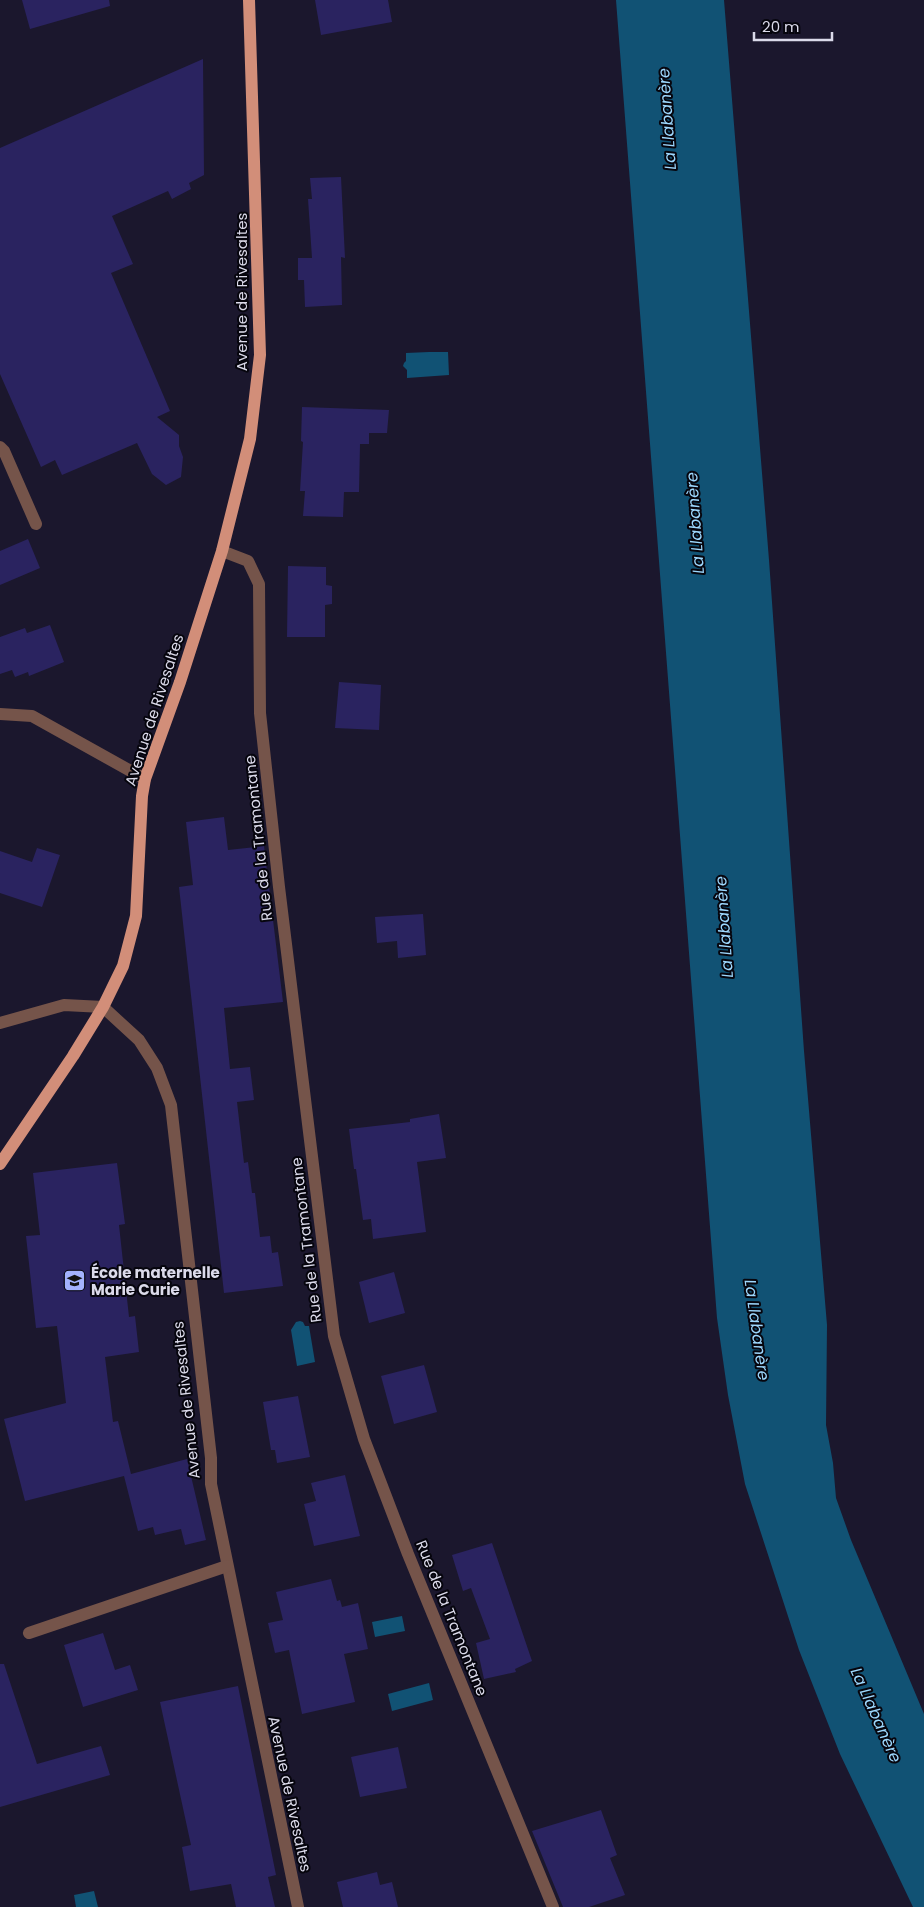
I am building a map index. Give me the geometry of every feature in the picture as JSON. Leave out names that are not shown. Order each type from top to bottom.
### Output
[{"type":"main road","name":"Avenue de Rivesaltes","points":[[103,1007],[122,966],[136,916],[142,796],[145,779],[180,682],[222,551],[250,439],[260,355],[249,0]]},
{"type":"main road","points":[[0,1164],[73,1056],[103,1007]]},
{"type":"street","points":[[0,447],[4,451],[36,524]]},
{"type":"street","name":"Rue de la Tramontane","points":[[222,551],[248,561],[259,584],[260,713],[334,1336],[364,1439],[552,1907]]},
{"type":"street","points":[[0,714],[32,716],[145,779]]},
{"type":"street","points":[[0,1023],[64,1005],[103,1007]]},
{"type":"street","name":"Avenue de Rivesaltes","points":[[103,1007],[139,1040],[157,1068],[171,1105],[211,1458],[211,1484],[298,1907]]},
{"type":"street","points":[[29,1633],[227,1566]]},
{"type":"water","name":"La Llabanère","points":[[616,0],[724,0],[769,560],[804,1051],[827,1325],[826,1425],[833,1463],[836,1498],[851,1540],[924,1714],[924,1907],[913,1907],[840,1754],[799,1650],[745,1484],[728,1395],[717,1318]]},
{"type":"water","points":[[448,352],[449,375],[407,378],[407,370],[403,366],[406,361],[406,353]]},
{"type":"water","points":[[300,1321],[305,1326],[309,1326],[315,1362],[297,1366],[291,1330],[296,1322]]},
{"type":"water","points":[[402,1616],[405,1631],[375,1637],[372,1622]]},
{"type":"water","points":[[429,1683],[433,1700],[392,1711],[388,1694]]},
{"type":"water","points":[[94,1891],[98,1907],[76,1907],[74,1895]]},
{"type":"building","points":[[22,0],[109,0],[110,6],[30,29]]},
{"type":"building","points":[[315,0],[388,0],[392,22],[321,35]]},
{"type":"building","points":[[203,59],[204,175],[189,183],[191,189],[172,199],[168,191],[112,216],[133,264],[111,273],[170,411],[157,417],[179,435],[179,446],[183,457],[181,477],[166,485],[152,474],[137,443],[62,475],[55,460],[41,467],[0,374],[0,148]]},
{"type":"building","points":[[341,177],[345,258],[341,257],[342,305],[305,307],[304,280],[298,280],[298,258],[312,258],[308,199],[312,199],[310,178]]},
{"type":"building","points":[[302,407],[389,410],[387,433],[369,433],[369,444],[360,444],[359,492],[344,492],[343,517],[303,516],[305,491],[300,491],[303,442],[301,441]]},
{"type":"building","points":[[28,539],[40,568],[0,585],[0,551]]},
{"type":"building","points":[[288,566],[326,567],[326,585],[332,586],[332,604],[325,605],[325,637],[287,637]]},
{"type":"building","points":[[50,625],[64,662],[29,676],[28,672],[15,677],[12,670],[0,674],[0,637],[25,628],[27,633]]},
{"type":"building","points":[[339,682],[381,685],[379,730],[335,728]]},
{"type":"building","points":[[224,817],[228,850],[264,846],[283,1002],[224,1008],[230,1069],[250,1067],[254,1100],[237,1102],[244,1163],[248,1162],[252,1193],[255,1193],[260,1237],[270,1236],[272,1253],[278,1252],[283,1286],[224,1293],[179,887],[193,885],[186,822]]},
{"type":"building","points":[[37,848],[60,855],[42,907],[0,893],[0,851],[32,862]]},
{"type":"building","points":[[423,914],[426,955],[398,958],[397,941],[377,943],[375,917]]},
{"type":"building","points":[[439,1114],[446,1158],[417,1162],[426,1232],[373,1239],[371,1219],[363,1220],[349,1129],[410,1122],[410,1119]]},
{"type":"building","points":[[117,1163],[125,1224],[119,1225],[129,1317],[135,1316],[139,1352],[105,1357],[113,1422],[118,1421],[131,1474],[187,1459],[206,1540],[185,1545],[181,1529],[155,1535],[153,1527],[138,1531],[124,1476],[25,1501],[4,1419],[66,1403],[57,1326],[36,1328],[26,1236],[40,1235],[33,1173]]},
{"type":"building","points":[[394,1272],[405,1313],[369,1323],[359,1282]]},
{"type":"building","points":[[424,1365],[437,1412],[394,1424],[381,1376]]},
{"type":"building","points":[[298,1396],[310,1457],[277,1463],[275,1450],[271,1450],[263,1402]]},
{"type":"building","points":[[345,1475],[360,1536],[314,1546],[304,1504],[316,1501],[311,1483]]},
{"type":"building","points":[[492,1543],[532,1661],[515,1669],[516,1672],[484,1679],[476,1643],[490,1639],[471,1588],[463,1591],[452,1555]]},
{"type":"building","points":[[331,1579],[337,1601],[340,1600],[342,1607],[358,1603],[368,1649],[344,1654],[355,1702],[302,1714],[289,1650],[275,1653],[268,1623],[283,1620],[276,1592]]},
{"type":"building","points":[[103,1633],[115,1670],[130,1665],[138,1690],[83,1707],[64,1645]]},
{"type":"building","points":[[0,1664],[4,1664],[37,1764],[101,1746],[110,1775],[0,1807]]},
{"type":"building","points":[[238,1686],[276,1875],[268,1877],[275,1907],[236,1907],[231,1884],[190,1891],[182,1847],[191,1845],[160,1702]]},
{"type":"building","points":[[398,1747],[407,1788],[360,1797],[351,1757]]},
{"type":"building","points":[[601,1810],[617,1855],[610,1858],[625,1895],[589,1907],[563,1907],[532,1831]]},
{"type":"building","points":[[377,1872],[380,1885],[392,1882],[398,1907],[343,1907],[337,1882]]},
{"type":"place","name":"École maternelle Marie Curie","points":[[75,1281]]}]
